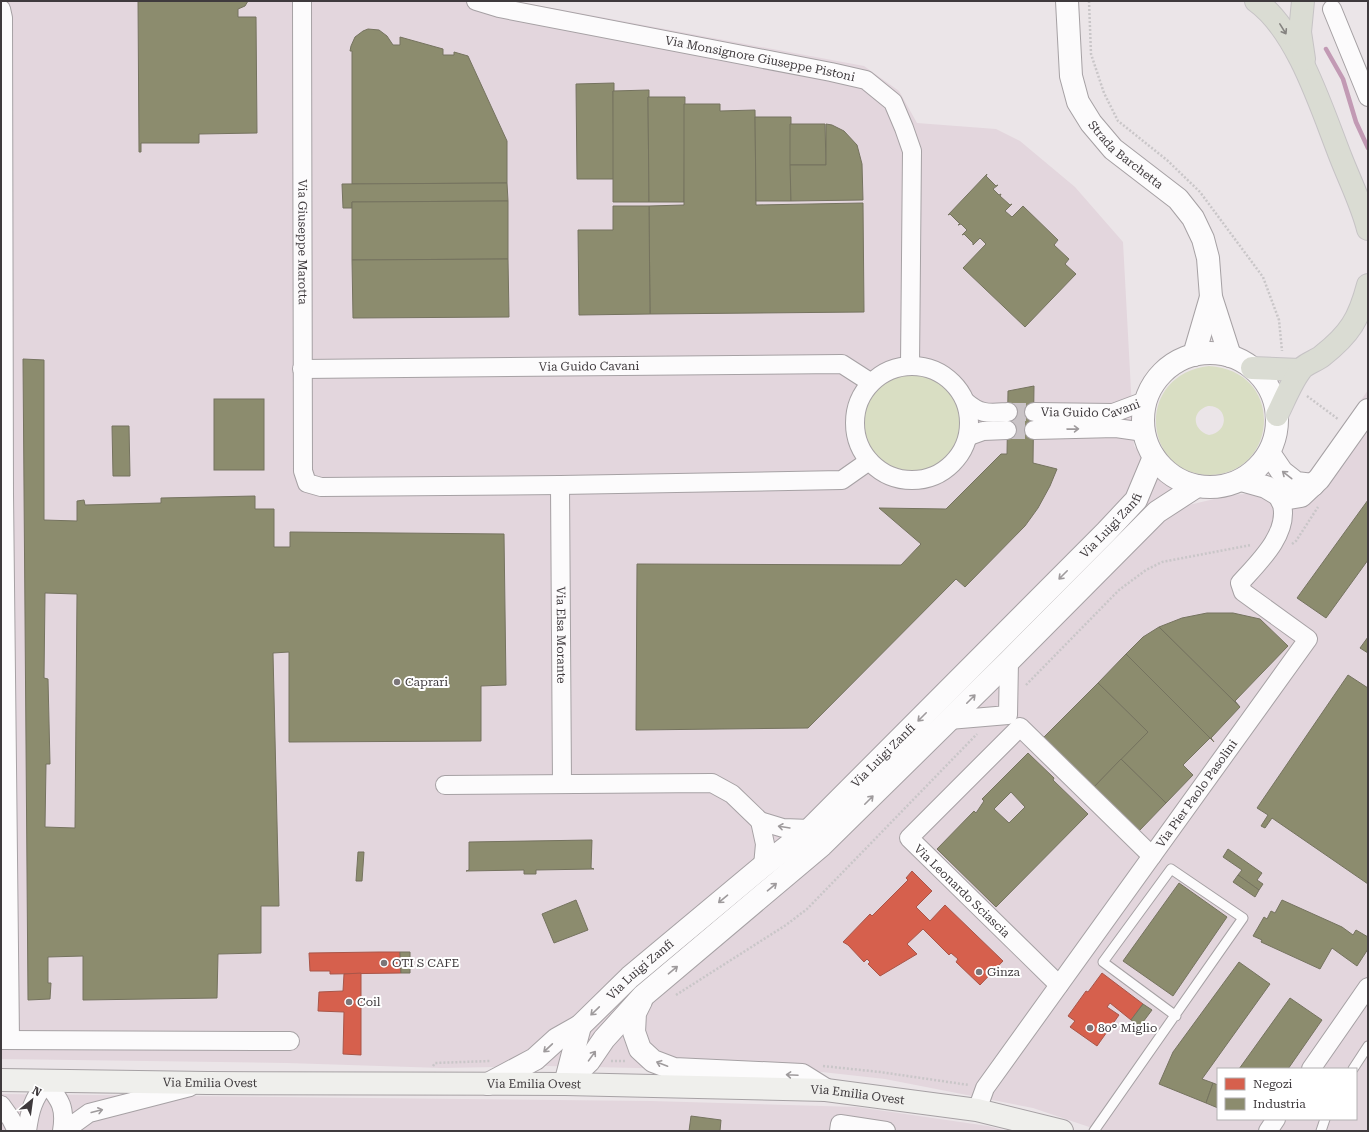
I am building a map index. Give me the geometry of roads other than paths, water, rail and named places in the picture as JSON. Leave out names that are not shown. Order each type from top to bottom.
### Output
[{"type":"highway","points":[[1256,1],[1268,11],[1281,26],[1305,68],[1368,229]]},
{"type":"highway","points":[[1303,1],[1300,32],[1305,68]]},
{"type":"highway","points":[[1277,415],[1300,370],[1321,357],[1334,346],[1347,333],[1354,323],[1360,312],[1368,285]]},
{"type":"highway","points":[[1252,368],[1300,370]]},
{"type":"main road","name":"Via Emilia Ovest","points":[[1,1080],[46,1082],[564,1084],[826,1090],[977,1110],[1062,1131]]},
{"type":"street","name":"Via Giuseppe Marotta","points":[[302,1],[303,471],[307,483],[321,487],[560,485]]},
{"type":"street","name":"Via Monsignore Giuseppe Pistoni","points":[[476,1],[499,8],[866,80],[893,102],[912,152],[910,366]]},
{"type":"street","name":"Strada Barchetta","points":[[1066,1],[1071,76],[1078,102],[1091,123],[1113,149],[1178,199],[1193,218],[1203,239],[1208,258],[1211,297],[1230,356]]},
{"type":"street","points":[[1,9],[4,18],[2,494],[5,1040],[290,1042]]},
{"type":"street","points":[[1332,9],[1368,97]]},
{"type":"street","name":"Strada Barchetta","points":[[1194,355],[1211,297]]},
{"type":"street","points":[[1212,353],[1230,356],[1240,360],[1252,368],[1263,378],[1270,389],[1277,415],[1277,430],[1269,453],[1259,467],[1241,480],[1211,488],[1197,486],[1175,478],[1163,468],[1154,457],[1147,444],[1144,432],[1142,419],[1145,401],[1154,383],[1164,371],[1179,360],[1194,355],[1212,353]]},
{"type":"street","name":"Via Guido Cavani","points":[[302,369],[842,364],[870,382]]},
{"type":"street","points":[[910,366],[922,366],[934,370],[943,374],[952,381],[961,392],[966,402],[970,423],[969,436],[965,446],[955,462],[938,475],[920,480],[906,480],[893,477],[878,469],[869,461],[859,444],[855,427],[856,413],[860,399],[870,382],[890,370],[910,366]]},
{"type":"street","name":"Via Guido Cavani","points":[[1034,412],[1113,413],[1145,401]]},
{"type":"street","points":[[966,402],[976,410],[986,413],[1008,412]]},
{"type":"street","points":[[1241,480],[1266,487],[1276,494],[1289,498],[1301,496],[1319,479],[1368,410]]},
{"type":"street","name":"Via Guido Cavani","points":[[1034,430],[1116,428],[1144,432]]},
{"type":"street","points":[[969,436],[983,431],[1007,430]]},
{"type":"street","points":[[1269,453],[1282,472],[1296,483],[1313,485]]},
{"type":"street","name":"Via Luigi Zanfi","points":[[488,1084],[535,1059],[557,1039],[580,1026],[630,977],[763,866],[810,829],[1106,532],[1136,500],[1154,457]]},
{"type":"street","points":[[560,485],[842,480],[869,461]]},
{"type":"street","name":"Via Elsa Morante","points":[[560,485],[562,784]]},
{"type":"street","name":"Via Luigi Zanfi","points":[[564,1084],[589,1061],[604,1039],[643,996],[822,846],[1157,512],[1197,486]]},
{"type":"street","name":"Via Pier Paolo Pasolini","points":[[977,1110],[985,1088],[1308,639],[1243,592],[1240,583],[1263,558],[1281,529],[1282,509],[1276,494]]},
{"type":"street","points":[[1009,661],[1014,721],[1152,856]]},
{"type":"street","points":[[949,720],[1014,721]]},
{"type":"street","name":"Via Leonardo Sciascia","points":[[1014,721],[909,838],[1059,985]]},
{"type":"street","points":[[445,785],[712,784],[732,794],[760,821],[783,828],[810,829]]},
{"type":"street","points":[[760,821],[765,844],[763,866]]},
{"type":"street","points":[[1312,1068],[1368,987]]},
{"type":"street","points":[[643,996],[635,1013],[634,1032],[640,1049],[653,1061],[674,1068],[802,1075],[826,1090]]},
{"type":"street","points":[[564,1084],[580,1026]]},
{"type":"street","points":[[27,1131],[29,1112],[36,1096],[46,1082],[59,1098],[64,1117],[63,1131]]},
{"type":"street","points":[[63,1131],[89,1113],[207,1083]]},
{"type":"street","points":[[1,1105],[12,1119],[17,1131]]},
{"type":"street","points":[[1268,1131],[1275,1120]]},
{"type":"street","points":[[839,1131],[840,1124],[886,1131]]},
{"type":"lane","points":[[1094,1131],[1176,1016],[1243,918],[1171,869],[1103,962],[1176,1016]]},
{"type":"lane","points":[[1353,1068],[1368,1046]]},
{"type":"lane","points":[[1104,1100],[1112,1106]]},
{"type":"lane","points":[[1321,1131],[1325,1120]]},
{"type":"waterway","points":[[1326,49],[1343,79],[1356,122],[1368,148]]},
{"type":"tunnel","points":[[1008,412],[1034,412]]},
{"type":"tunnel","points":[[1007,430],[1034,430]]},
{"type":"place","name":"Caprari","points":[[397,682]]},
{"type":"place","name":"OTI S CAFE","points":[[384,963]]},
{"type":"place","name":"Ginza","points":[[979,972]]},
{"type":"place","name":"Coil","points":[[349,1002]]},
{"type":"place","name":"80° Miglio","points":[[1090,1028]]}]
